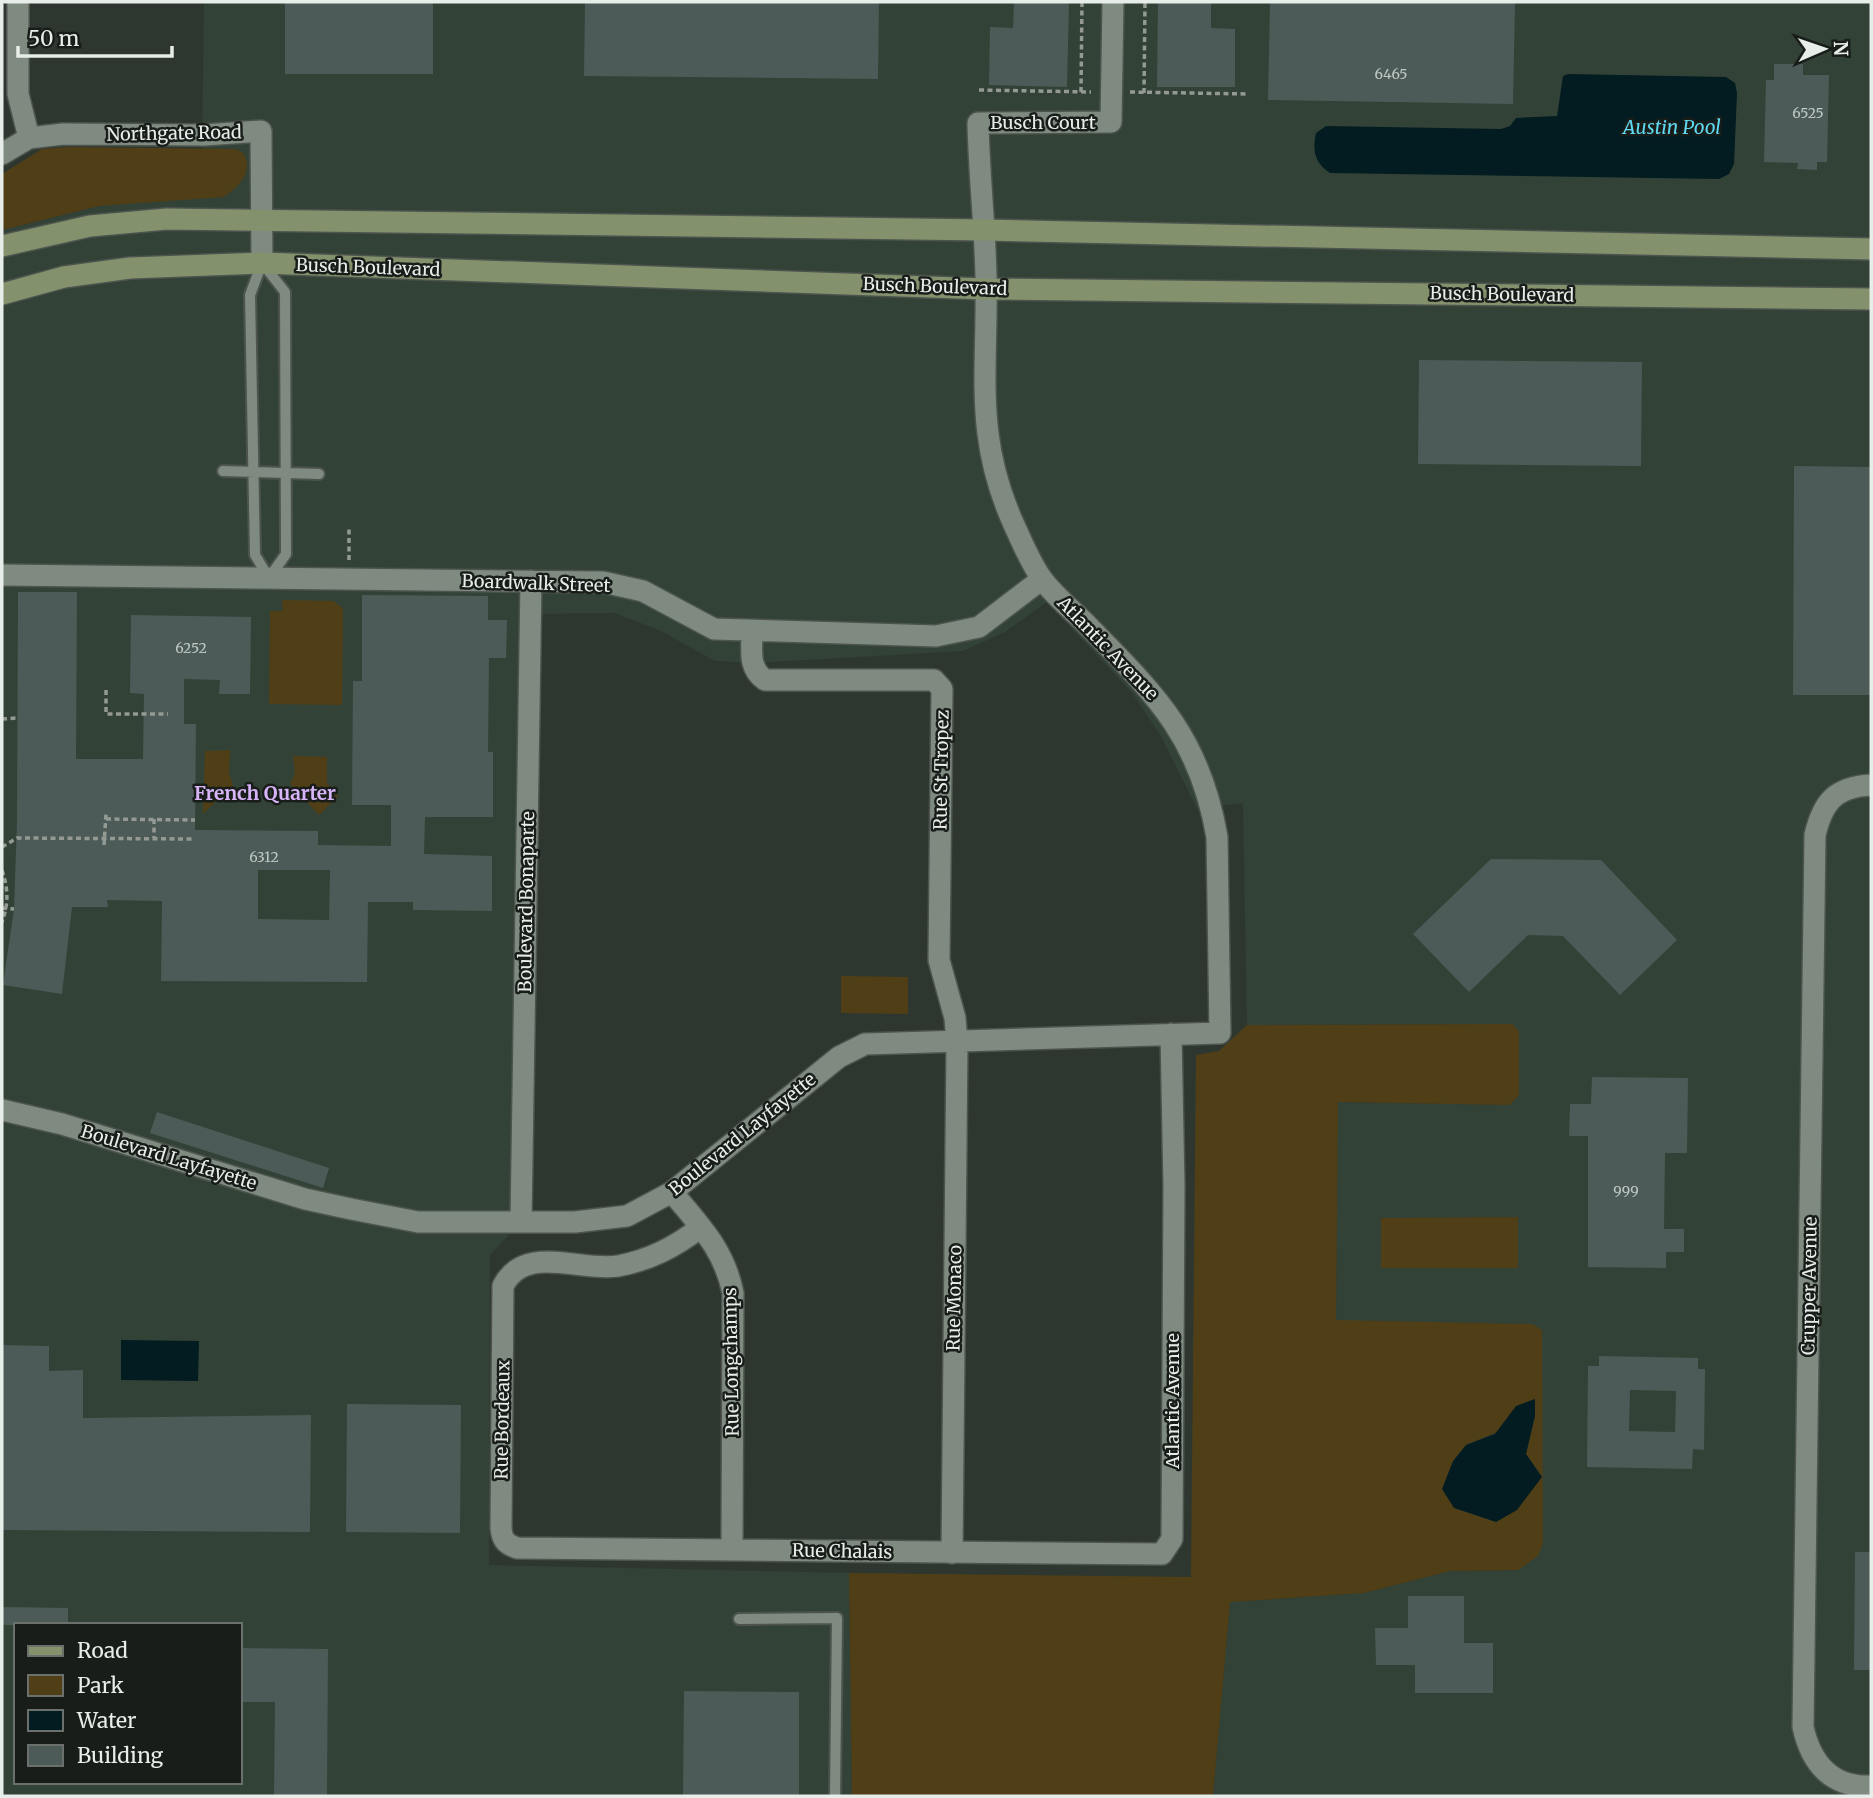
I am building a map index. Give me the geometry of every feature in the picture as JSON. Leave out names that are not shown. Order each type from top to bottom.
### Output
[{"type":"main road","points":[[2,246],[90,226],[167,219],[985,230],[1871,249]]},
{"type":"main road","name":"Busch Boulevard","points":[[2,294],[64,277],[130,268],[262,263],[986,289],[1871,299]]},
{"type":"street","points":[[18,2],[18,94],[29,138]]},
{"type":"street","name":"Busch Court","points":[[986,289],[978,123],[1111,122],[1113,2]]},
{"type":"street","name":"Northgate Road","points":[[2,154],[29,138],[63,134],[204,135],[261,131],[262,263]]},
{"type":"street","name":"Atlantic Avenue","points":[[986,289],[984,396],[988,450],[999,492],[1042,579],[1154,693],[1179,727],[1198,765],[1212,806],[1217,837],[1220,1010]]},
{"type":"street","name":"Boardwalk Street","points":[[2,575],[603,582],[643,592],[714,629],[936,636],[979,627],[1042,579]]},
{"type":"street","name":"Boulevard Bonaparte","points":[[521,1222],[531,581]]},
{"type":"street","name":"Rue St Tropez","points":[[752,632],[752,663],[756,674],[765,680],[934,680],[942,689],[939,960],[955,1018],[957,1043]]},
{"type":"street","name":"Crupper Avenue","points":[[1871,785],[1854,786],[1829,799],[1819,816],[1815,835],[1803,1727],[1808,1751],[1823,1771],[1840,1782],[1871,1786]]},
{"type":"street","name":"Boulevard Layfayette","points":[[2,1110],[62,1124],[305,1199],[418,1222],[575,1222],[627,1216],[672,1192],[839,1057],[865,1044],[1220,1033],[1220,1010]]},
{"type":"street","name":"Atlantic Avenue","points":[[952,1553],[1152,1555],[1162,1554],[1169,1548],[1172,1539],[1174,1199],[1171,1034]]},
{"type":"street","name":"Rue Monaco","points":[[952,1553],[957,1043]]},
{"type":"street","name":"Rue Longchamps","points":[[672,1192],[718,1248],[728,1269],[733,1293],[732,1550]]},
{"type":"street","name":"Rue Bordeaux","points":[[701,1227],[652,1258],[615,1266],[535,1262],[521,1265],[510,1274],[503,1286],[500,1528],[502,1538],[517,1548],[732,1550]]},
{"type":"street","name":"Rue Chalais","points":[[732,1550],[952,1553]]},
{"type":"lane","points":[[262,263],[285,292],[288,473],[286,554],[269,578],[255,555],[250,295],[262,263]]},
{"type":"lane","points":[[222,471],[318,474]]},
{"type":"lane","points":[[739,1619],[837,1618],[835,1796]]},
{"type":"path","points":[[1081,92],[1082,2]]},
{"type":"path","points":[[1144,93],[1145,2]]},
{"type":"path","points":[[979,90],[1100,92]]},
{"type":"path","points":[[1124,92],[1248,94]]},
{"type":"path","points":[[106,690],[106,714],[168,713]]},
{"type":"path","points":[[2,719],[18,718]]},
{"type":"path","points":[[104,845],[106,817],[195,820]]},
{"type":"path","points":[[153,820],[154,839]]},
{"type":"path","points":[[2,847],[17,838],[195,839]]},
{"type":"path","points":[[2,870],[8,890],[2,922]]},
{"type":"path","points":[[4,908],[14,909]]},
{"type":"shaded area","points":[[204,2],[1871,2],[1871,1796],[1213,1796],[1230,1602],[1364,1593],[1450,1571],[1518,1570],[1542,1330],[1532,1324],[1336,1321],[1338,1102],[1510,1105],[1512,1024],[1247,1025],[1243,803],[1197,809],[1162,738],[1133,694],[1047,602],[1005,632],[963,651],[752,663],[715,661],[661,631],[615,613],[531,614],[521,1222],[490,1255],[489,1565],[849,1573],[852,1796],[2,1796],[2,230],[99,206],[133,202],[235,149],[202,149]]},
{"type":"green space","points":[[42,149],[235,149],[242,152],[247,165],[244,178],[235,189],[223,197],[99,206],[2,230],[2,174]]},
{"type":"green space","points":[[282,600],[334,601],[343,609],[342,705],[269,704],[270,611],[283,611]]},
{"type":"green space","points":[[230,750],[229,774],[233,785],[203,814],[205,751]]},
{"type":"green space","points":[[293,756],[327,757],[327,783],[338,796],[319,815],[290,784],[295,774]]},
{"type":"green space","points":[[841,976],[908,977],[908,1014],[841,1013]]},
{"type":"green space","points":[[1512,1024],[1519,1031],[1519,1095],[1510,1105],[1338,1102],[1336,1320],[1532,1324],[1542,1330],[1543,1543],[1538,1556],[1518,1570],[1450,1571],[1364,1593],[1230,1602],[1213,1796],[852,1796],[849,1573],[1191,1577],[1196,1055],[1219,1051],[1247,1025]],"holes":[[[1535,1416],[1526,1454],[1542,1477],[1496,1522],[1477,1515],[1466,1445]]]},
{"type":"green space","points":[[1518,1217],[1518,1268],[1381,1268],[1381,1218]]},
{"type":"water","name":"Austin Pool","points":[[1563,76],[1726,77],[1735,83],[1737,93],[1734,164],[1729,174],[1719,179],[1330,173],[1316,156],[1316,133],[1326,126],[1501,129],[1510,126],[1516,118],[1557,116]]},
{"type":"water","points":[[121,1340],[199,1341],[198,1381],[121,1380]]},
{"type":"water","points":[[1535,1399],[1535,1416],[1526,1454],[1542,1477],[1517,1510],[1496,1522],[1454,1508],[1442,1489],[1453,1461],[1466,1445],[1495,1434],[1516,1406]]},
{"type":"building","points":[[285,2],[433,2],[433,74],[285,74]]},
{"type":"building","points":[[585,2],[879,2],[878,79],[584,76]]},
{"type":"building","points":[[1014,2],[1069,2],[1067,87],[989,85],[990,27],[1013,28]]},
{"type":"building","points":[[1158,2],[1211,2],[1211,28],[1235,29],[1235,87],[1157,87]]},
{"type":"building","points":[[1270,2],[1515,2],[1513,104],[1268,100]]},
{"type":"building","points":[[1774,64],[1803,64],[1803,75],[1829,75],[1827,162],[1817,162],[1817,170],[1797,169],[1798,163],[1764,162],[1766,80],[1774,80]]},
{"type":"building","points":[[1419,360],[1642,362],[1641,466],[1418,464]]},
{"type":"building","points":[[1794,466],[1871,467],[1871,695],[1793,695]]},
{"type":"building","points":[[18,592],[77,592],[76,759],[143,759],[144,694],[130,693],[131,615],[251,617],[250,694],[219,694],[220,680],[184,679],[184,724],[196,724],[195,830],[318,831],[318,845],[391,846],[391,805],[352,805],[353,681],[362,681],[362,595],[488,596],[488,620],[507,620],[506,658],[489,658],[488,752],[493,752],[493,817],[425,817],[424,854],[492,856],[492,911],[413,910],[413,902],[368,902],[367,982],[161,981],[162,901],[107,900],[108,907],[72,907],[62,994],[3,985],[14,909]],"holes":[[[258,870],[330,870],[329,920],[258,919]]]},
{"type":"building","points":[[1491,859],[1601,860],[1677,940],[1620,995],[1563,936],[1528,935],[1469,992],[1413,934]]},
{"type":"building","points":[[1592,1077],[1688,1078],[1687,1153],[1665,1153],[1664,1229],[1684,1229],[1684,1252],[1666,1252],[1666,1268],[1588,1267],[1588,1136],[1569,1136],[1570,1104],[1591,1104]]},
{"type":"building","points":[[157,1112],[329,1168],[323,1188],[150,1133]]},
{"type":"building","points":[[2,1345],[49,1346],[49,1371],[83,1370],[83,1418],[311,1415],[310,1532],[2,1530]]},
{"type":"building","points":[[1599,1356],[1698,1358],[1698,1369],[1705,1369],[1704,1450],[1693,1449],[1692,1469],[1587,1467],[1588,1366],[1599,1366]],"holes":[[[1630,1390],[1676,1391],[1675,1432],[1629,1431]]]},
{"type":"building","points":[[347,1404],[461,1405],[460,1533],[346,1532]]},
{"type":"building","points":[[1855,1552],[1871,1552],[1871,1670],[1854,1670]]},
{"type":"building","points":[[1408,1596],[1464,1596],[1464,1643],[1493,1643],[1493,1693],[1415,1693],[1415,1665],[1376,1665],[1375,1628],[1408,1628]]},
{"type":"building","points":[[2,1607],[68,1608],[68,1623],[2,1625]]},
{"type":"building","points":[[242,1648],[328,1649],[327,1796],[274,1796],[275,1702],[242,1702]]},
{"type":"building","points":[[684,1691],[799,1692],[799,1796],[683,1796]]},
{"type":"district","name":"French Quarter","points":[[265,793]]}]
